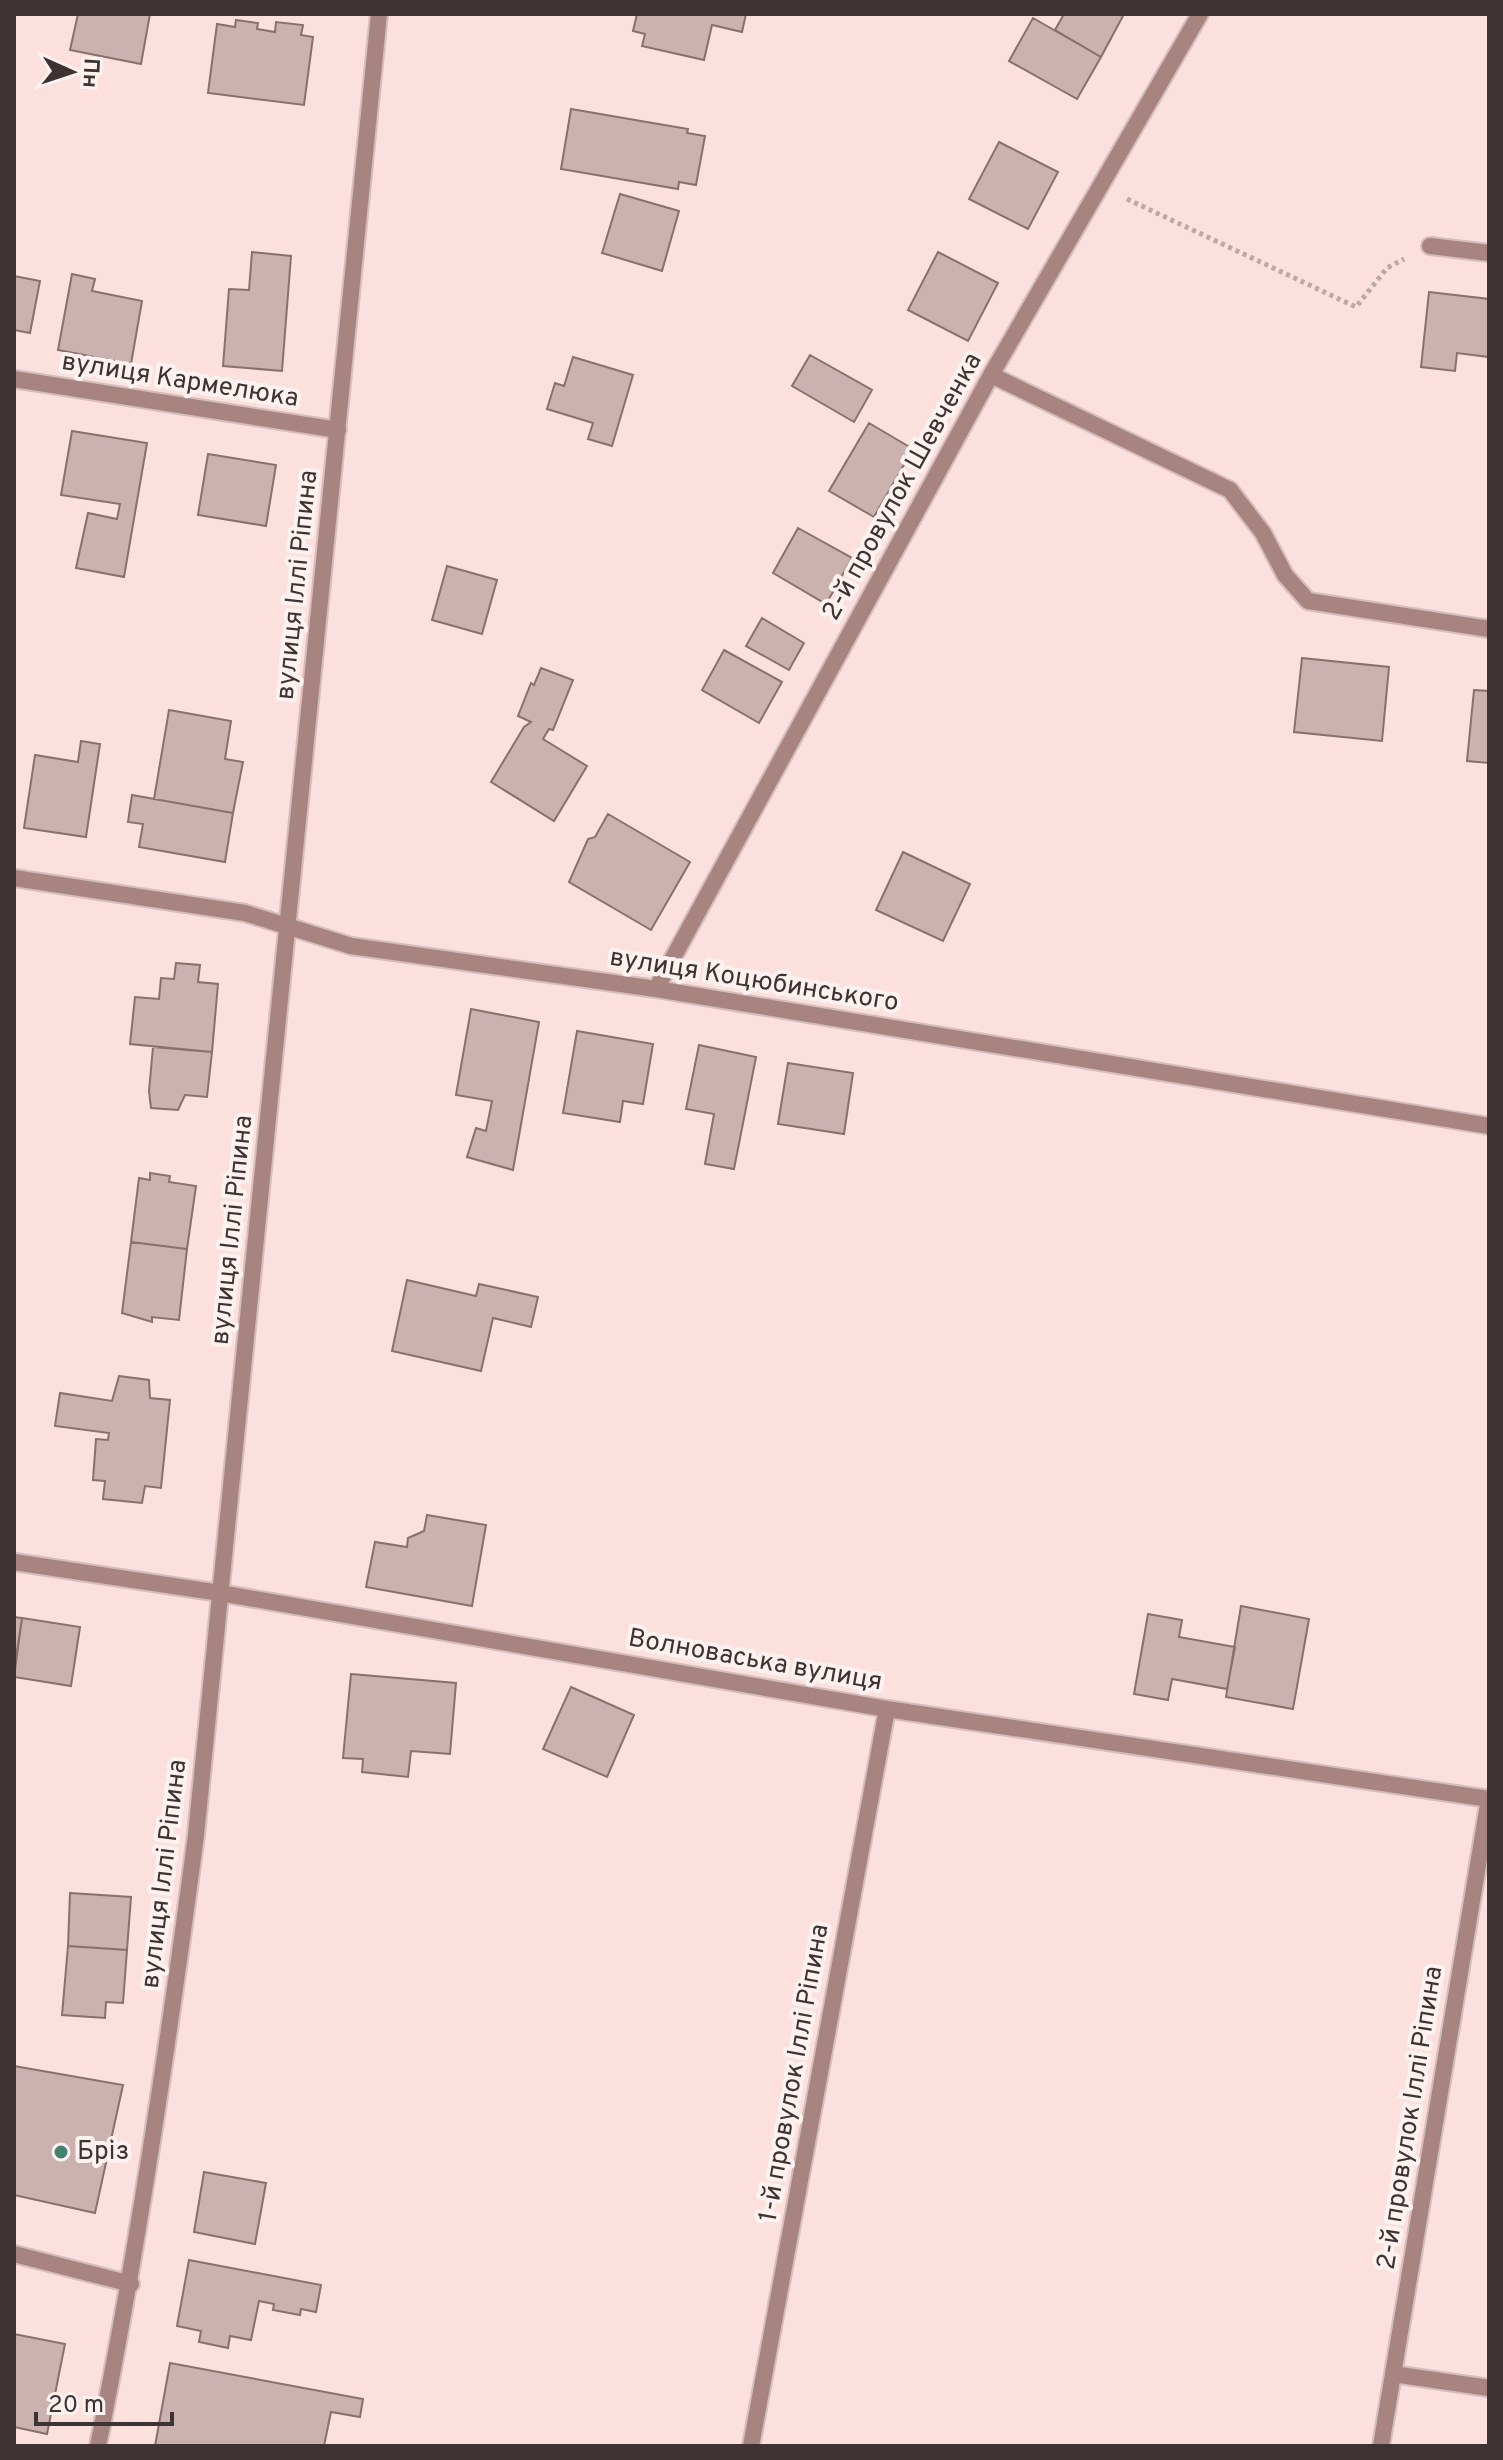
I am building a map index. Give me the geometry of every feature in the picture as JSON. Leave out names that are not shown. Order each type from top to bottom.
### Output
[{"type":"street","name":"вулиця Іллі Ріпина","points":[[98,2446],[131,2284],[165,2076],[196,1835],[379,14]]},
{"type":"street","name":"2-й провулок Шевченка","points":[[656,989],[991,375],[1200,14]]},
{"type":"street","points":[[1430,246],[1489,253]]},
{"type":"street","points":[[991,375],[1230,490],[1263,533],[1285,575],[1308,601],[1489,629]]},
{"type":"street","name":"вулиця Кармелюка","points":[[14,379],[338,430]]},
{"type":"street","name":"вулиця Коцюбинського","points":[[14,878],[245,913],[351,946],[656,989],[1489,1126]]},
{"type":"street","name":"Волноваська вулиця","points":[[14,1562],[220,1593],[887,1709],[1489,1799]]},
{"type":"street","name":"1-й провулок Іллі Ріпина","points":[[751,2446],[887,1709]]},
{"type":"street","name":"2-й провулок Іллі Ріпина","points":[[1381,2446],[1489,1799]]},
{"type":"street","points":[[14,2254],[131,2284]]},
{"type":"street","points":[[1393,2374],[1489,2388]]},
{"type":"path","points":[[1101,186],[1356,307],[1387,268],[1430,246]]},
{"type":"building","points":[[78,14],[150,14],[141,64],[70,50]]},
{"type":"building","points":[[637,14],[746,14],[742,32],[712,25],[704,60],[642,46],[645,34],[633,31]]},
{"type":"building","points":[[1064,14],[1124,14],[1101,57],[1055,30]]},
{"type":"building","points":[[1033,18],[1101,57],[1077,99],[1009,61]]},
{"type":"building","points":[[236,20],[258,23],[257,29],[275,32],[276,22],[303,25],[301,35],[313,37],[304,105],[208,93],[217,24],[235,27]]},
{"type":"building","points":[[571,109],[688,129],[687,133],[705,136],[696,185],[679,182],[678,189],[561,169]]},
{"type":"building","points":[[999,142],[1058,172],[1028,229],[969,199]]},
{"type":"building","points":[[620,194],[679,211],[662,271],[602,253]]},
{"type":"building","points":[[252,252],[291,256],[282,371],[223,366],[229,289],[249,290]]},
{"type":"building","points":[[938,252],[998,283],[968,341],[908,310]]},
{"type":"building","points":[[72,274],[95,279],[92,291],[142,301],[131,364],[58,350]]},
{"type":"building","points":[[14,276],[40,281],[30,333],[14,330]]},
{"type":"building","points":[[1429,292],[1489,299],[1489,357],[1457,353],[1455,371],[1421,367]]},
{"type":"building","points":[[810,355],[872,390],[854,422],[792,386]]},
{"type":"building","points":[[573,357],[633,375],[612,446],[588,439],[593,423],[547,409],[555,383],[564,386]]},
{"type":"building","points":[[869,423],[913,449],[874,517],[829,491]]},
{"type":"building","points":[[72,431],[147,443],[124,577],[76,568],[88,513],[117,519],[120,504],[61,495]]},
{"type":"building","points":[[208,454],[276,465],[266,526],[198,515]]},
{"type":"building","points":[[798,528],[852,558],[826,604],[773,573]]},
{"type":"building","points":[[447,566],[497,580],[482,634],[432,620]]},
{"type":"building","points":[[762,618],[804,643],[789,670],[746,646]]},
{"type":"building","points":[[724,650],[782,682],[759,723],[702,690]]},
{"type":"building","points":[[1302,658],[1389,667],[1382,741],[1294,732]]},
{"type":"building","points":[[541,668],[573,680],[553,730],[549,729],[543,739],[587,766],[554,821],[491,782],[524,727],[531,722],[518,716],[531,683],[534,685]]},
{"type":"building","points":[[1474,690],[1489,691],[1489,763],[1467,761]]},
{"type":"building","points":[[169,710],[231,721],[225,759],[243,762],[233,813],[154,799]]},
{"type":"building","points":[[81,741],[100,744],[86,837],[24,828],[35,755],[78,762]]},
{"type":"building","points":[[132,795],[233,813],[225,862],[139,847],[143,824],[128,822]]},
{"type":"building","points":[[608,814],[690,862],[651,930],[569,882],[588,839],[595,837]]},
{"type":"building","points":[[903,852],[970,884],[943,941],[876,910]]},
{"type":"building","points":[[176,963],[200,965],[198,982],[218,984],[212,1052],[130,1044],[135,997],[159,999],[161,978],[174,979]]},
{"type":"building","points":[[471,1009],[539,1022],[513,1170],[467,1157],[476,1128],[486,1131],[492,1101],[456,1095]]},
{"type":"building","points":[[577,1031],[653,1044],[643,1104],[623,1101],[620,1122],[563,1113]]},
{"type":"building","points":[[699,1045],[756,1057],[734,1169],[705,1164],[714,1114],[686,1109]]},
{"type":"building","points":[[153,1047],[212,1052],[207,1097],[185,1095],[178,1110],[151,1108],[149,1091]]},
{"type":"building","points":[[788,1063],[853,1073],[844,1134],[778,1124]]},
{"type":"building","points":[[150,1173],[170,1176],[169,1182],[196,1186],[187,1249],[131,1242],[139,1178],[150,1180]]},
{"type":"building","points":[[131,1242],[187,1249],[179,1320],[152,1317],[152,1322],[122,1313]]},
{"type":"building","points":[[407,1280],[476,1296],[479,1284],[538,1297],[531,1327],[493,1318],[481,1371],[392,1351]]},
{"type":"building","points":[[119,1376],[149,1380],[150,1398],[170,1400],[161,1488],[145,1486],[142,1503],[103,1499],[105,1481],[93,1480],[96,1439],[108,1440],[109,1433],[55,1426],[60,1393],[112,1401]]},
{"type":"building","points":[[427,1515],[486,1525],[472,1606],[366,1587],[375,1542],[407,1547],[408,1538],[424,1531]]},
{"type":"building","points":[[1241,1606],[1309,1619],[1293,1709],[1226,1697]]},
{"type":"building","points":[[1148,1614],[1182,1620],[1179,1637],[1235,1647],[1227,1689],[1172,1679],[1168,1700],[1134,1694]]},
{"type":"building","points":[[14,1617],[22,1618],[14,1671]]},
{"type":"building","points":[[22,1618],[80,1627],[71,1686],[14,1677]]},
{"type":"building","points":[[351,1674],[456,1683],[450,1754],[411,1751],[408,1777],[362,1772],[363,1759],[343,1758]]},
{"type":"building","points":[[571,1687],[634,1715],[607,1777],[543,1749]]},
{"type":"building","points":[[70,1893],[131,1897],[127,1950],[68,1946]]},
{"type":"building","points":[[68,1946],[127,1950],[123,2003],[106,2002],[105,2018],[62,2015]]},
{"type":"building","name":"Бріз","points":[[14,2066],[123,2085],[95,2213],[14,2195]]},
{"type":"building","points":[[204,2172],[266,2183],[255,2244],[194,2232]]},
{"type":"building","points":[[189,2260],[321,2285],[316,2312],[301,2309],[300,2315],[273,2310],[274,2304],[259,2301],[251,2340],[230,2336],[228,2348],[199,2342],[201,2331],[177,2326]]},
{"type":"building","points":[[14,2334],[65,2344],[47,2434],[14,2427]]},
{"type":"building","points":[[170,2363],[363,2399],[360,2417],[331,2412],[324,2446],[155,2446]]},
{"type":"place","name":"Бріз","points":[[61,2152]]}]
